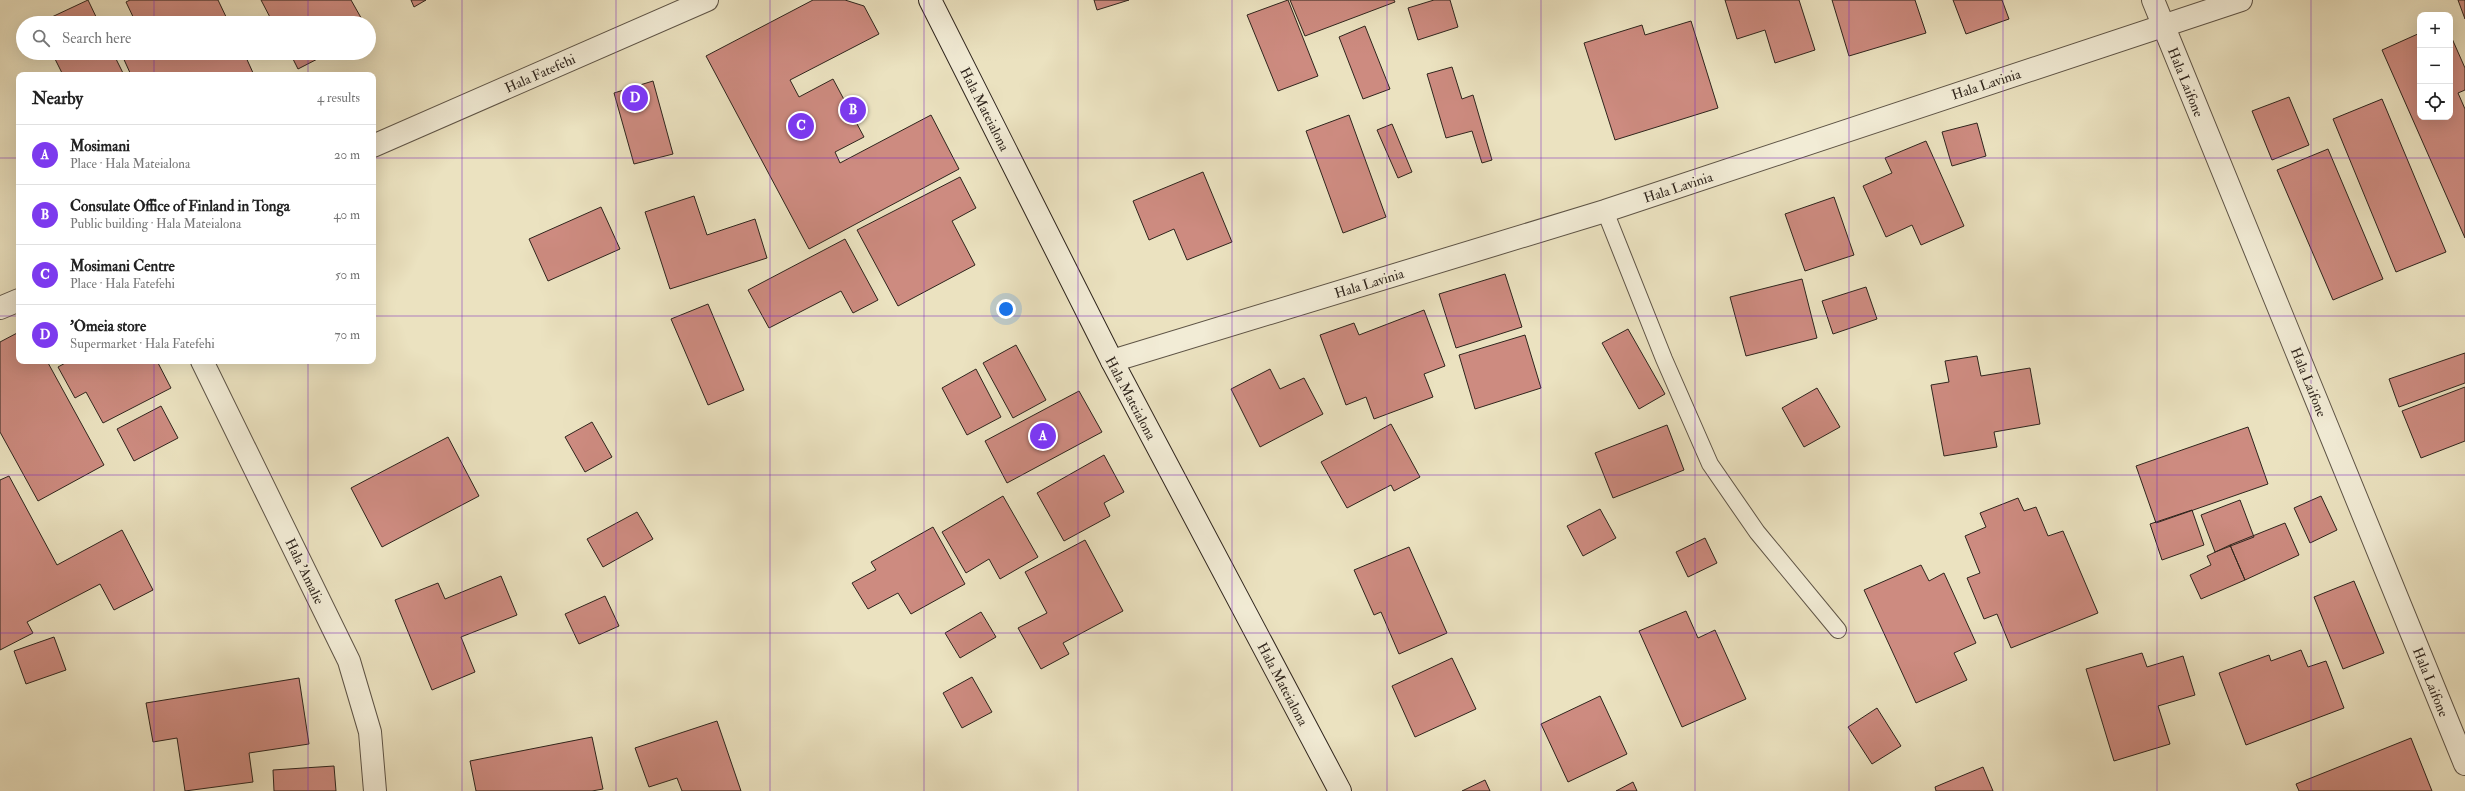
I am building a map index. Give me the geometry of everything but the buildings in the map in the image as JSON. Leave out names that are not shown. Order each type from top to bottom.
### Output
[{"type":"street","name":"Hala Fatefehi","points":[[376,145],[707,0]]},
{"type":"street","name":"Hala Mateialona","points":[[930,0],[1112,361],[1340,791]]},
{"type":"street","name":"Hala Laifone","points":[[2153,0],[2465,764]]},
{"type":"street","name":"Hala Lavinia","points":[[1112,361],[1605,211],[2241,0]]},
{"type":"street","points":[[0,308],[16,301]]},
{"type":"street","name":"Hala 'Amalie","points":[[203,364],[350,661],[370,732],[375,791]]},
{"type":"lane","points":[[1605,211],[1664,360],[1710,464],[1757,532],[1838,630]]},
{"type":"place","name":"'Omeia store","points":[[635,98]]},
{"type":"place","name":"Consulate Office of Finland in Tonga","points":[[853,110]]},
{"type":"place","name":"Mosimani Centre","points":[[801,126]]},
{"type":"place","name":"Mosimani","points":[[1043,436]]}]
